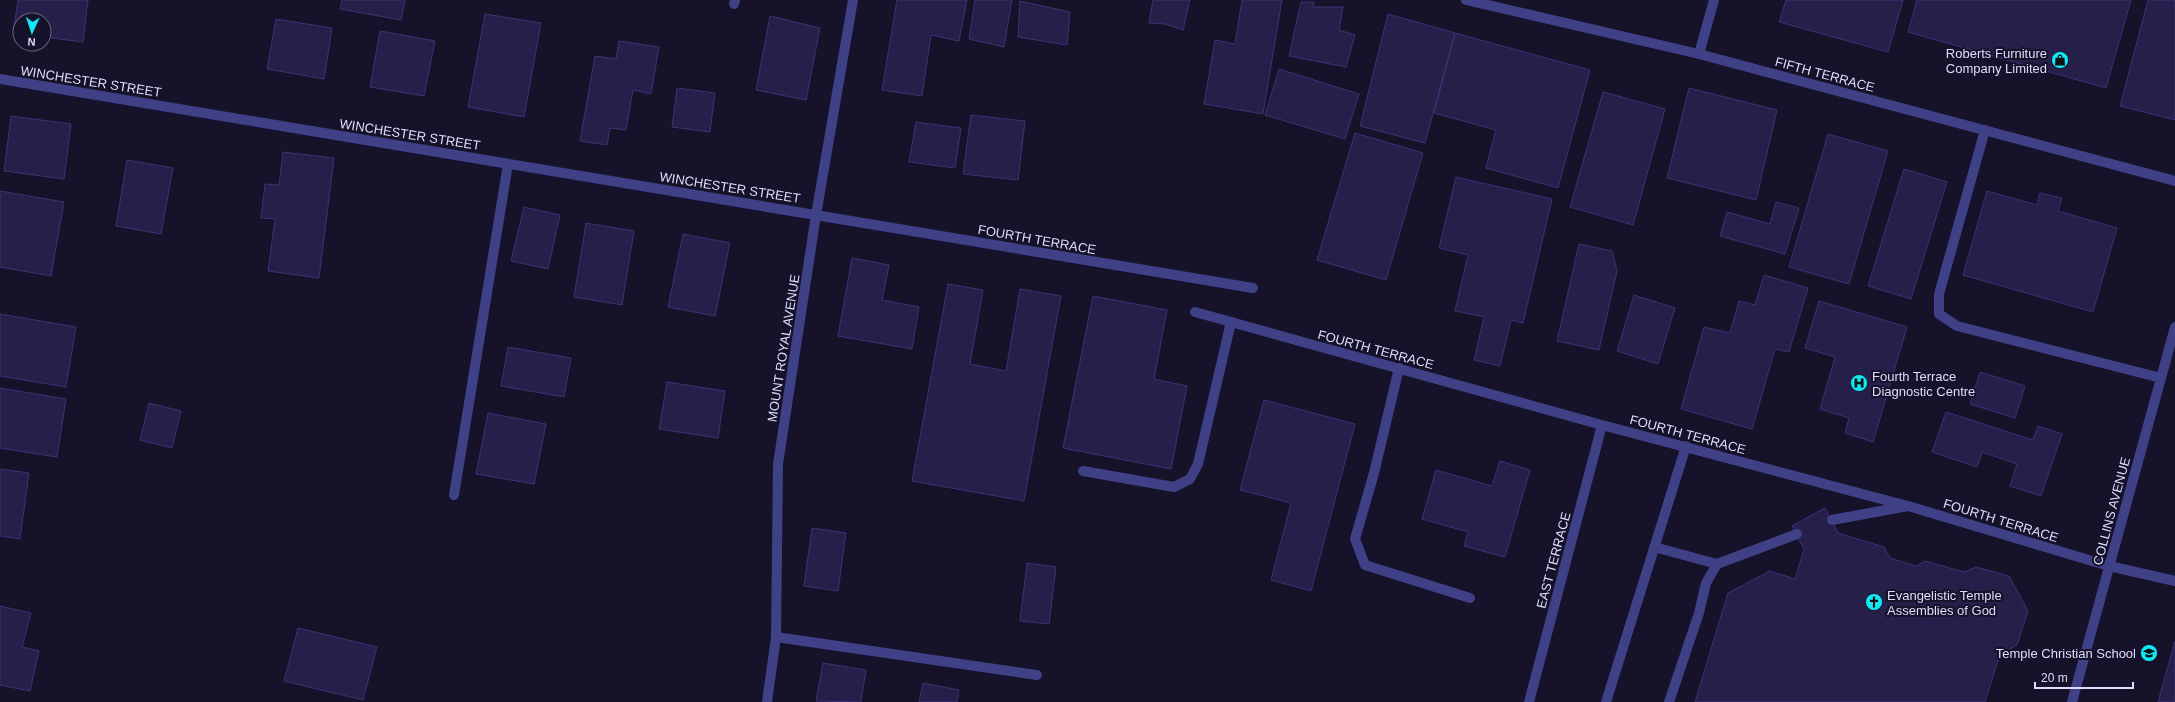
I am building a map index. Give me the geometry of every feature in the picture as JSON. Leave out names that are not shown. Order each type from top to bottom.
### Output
[{"type":"street","name":"MOUNT ROYAL AVENUE","points":[[767,702],[776,637],[778,464],[816,215],[853,0]]},
{"type":"street","name":"FIFTH TERRACE","points":[[1466,0],[1699,54],[2175,181]]},
{"type":"street","points":[[1699,54],[1714,0]]},
{"type":"street","name":"WINCHESTER STREET","points":[[0,79],[816,215]]},
{"type":"street","points":[[1985,130],[1939,294],[1939,314],[1957,326],[2161,378]]},
{"type":"street","points":[[454,495],[508,164]]},
{"type":"street","name":"FOURTH TERRACE","points":[[816,215],[1253,288]]},
{"type":"street","name":"FOURTH TERRACE","points":[[1194,312],[1602,425],[1908,506],[2109,566],[2175,582]]},
{"type":"street","points":[[1083,471],[1174,487],[1190,479],[1198,464],[1231,322]]},
{"type":"street","name":"COLLINS AVENUE","points":[[2072,702],[2175,327]]},
{"type":"street","points":[[1399,368],[1374,473],[1357,528],[1355,539],[1359,553],[1365,565],[1470,598]]},
{"type":"street","name":"EAST TERRACE","points":[[1529,702],[1602,425]]},
{"type":"street","points":[[1606,702],[1686,446]]},
{"type":"street","points":[[1832,520],[1908,506]]},
{"type":"street","points":[[1654,547],[1717,564],[1797,534]]},
{"type":"street","points":[[1669,702],[1699,613],[1706,583],[1717,564]]},
{"type":"street","points":[[776,637],[1037,675]]},
{"type":"building","points":[[18,0],[88,0],[83,42],[52,38],[52,12],[16,12]]},
{"type":"building","points":[[342,0],[405,0],[401,20],[340,9]]},
{"type":"building","points":[[897,0],[967,0],[959,41],[931,35],[922,96],[882,90]]},
{"type":"building","points":[[975,0],[1012,0],[1004,47],[969,39]]},
{"type":"building","points":[[1153,0],[1190,0],[1183,30],[1165,24],[1149,23]]},
{"type":"building","points":[[1242,0],[1282,0],[1263,114],[1204,104],[1215,40],[1235,44]]},
{"type":"building","points":[[1786,0],[1903,0],[1888,52],[1779,22]]},
{"type":"building","name":"Roberts Furniture Company Limited","points":[[1917,0],[2131,0],[2106,88],[1908,32]]},
{"type":"building","points":[[2148,0],[2175,0],[2175,120],[2120,106]]},
{"type":"building","points":[[1020,1],[1070,12],[1067,45],[1018,37]]},
{"type":"building","points":[[1301,2],[1314,2],[1313,7],[1343,7],[1339,30],[1355,35],[1346,67],[1289,56]]},
{"type":"building","points":[[485,14],[541,23],[524,117],[468,107]]},
{"type":"building","points":[[1388,14],[1455,33],[1425,143],[1360,126]]},
{"type":"building","points":[[770,16],[820,28],[806,100],[756,90]]},
{"type":"building","points":[[276,19],[332,28],[324,79],[267,69]]},
{"type":"building","points":[[380,31],[435,41],[424,96],[370,87]]},
{"type":"building","points":[[1455,33],[1590,70],[1558,188],[1486,168],[1496,130],[1434,113]]},
{"type":"building","points":[[619,41],[659,47],[651,94],[633,90],[626,130],[610,128],[607,145],[580,141],[595,56],[616,59]]},
{"type":"building","points":[[1279,69],[1359,94],[1345,139],[1265,115]]},
{"type":"building","points":[[677,88],[715,93],[710,132],[672,127]]},
{"type":"building","points":[[1689,88],[1777,110],[1756,200],[1667,178]]},
{"type":"building","points":[[1603,92],[1665,109],[1633,225],[1570,207]]},
{"type":"building","points":[[971,115],[1025,121],[1018,180],[963,174]]},
{"type":"building","points":[[11,116],[71,124],[64,179],[4,171]]},
{"type":"building","points":[[916,122],[961,128],[955,168],[909,162]]},
{"type":"building","points":[[1355,133],[1423,153],[1386,280],[1317,260]]},
{"type":"building","points":[[1828,134],[1888,151],[1849,284],[1789,267]]},
{"type":"building","points":[[283,152],[334,158],[319,278],[268,271],[275,219],[261,218],[265,184],[279,185]]},
{"type":"building","points":[[127,160],[173,168],[161,234],[116,226]]},
{"type":"building","points":[[1904,169],[1947,182],[1911,299],[1868,286]]},
{"type":"building","points":[[1456,177],[1552,199],[1523,323],[1511,320],[1500,366],[1474,360],[1484,317],[1455,311],[1468,255],[1439,248]]},
{"type":"building","points":[[0,191],[64,202],[51,276],[0,267]]},
{"type":"building","points":[[1987,191],[2037,205],[2040,193],[2062,198],[2058,211],[2117,228],[2093,312],[1963,275]]},
{"type":"building","points":[[1776,202],[1799,208],[1785,254],[1720,236],[1727,212],[1770,224]]},
{"type":"building","points":[[524,207],[560,215],[548,269],[511,261]]},
{"type":"building","points":[[586,223],[634,231],[622,305],[574,297]]},
{"type":"building","points":[[683,234],[730,243],[715,316],[668,307]]},
{"type":"building","points":[[1579,244],[1612,251],[1617,271],[1599,350],[1557,341]]},
{"type":"building","points":[[852,258],[889,265],[882,300],[919,307],[912,349],[838,336]]},
{"type":"building","points":[[1764,275],[1808,288],[1789,352],[1775,349],[1752,429],[1681,409],[1704,327],[1730,333],[1739,301],[1755,305]]},
{"type":"building","points":[[948,284],[983,290],[970,364],[1006,371],[1020,289],[1061,296],[1024,501],[912,481]]},
{"type":"building","points":[[1634,295],[1675,308],[1658,364],[1617,351]]},
{"type":"building","points":[[1093,296],[1167,310],[1154,379],[1187,386],[1171,469],[1063,448]]},
{"type":"building","name":"Fourth Terrace Diagnostic Centre","points":[[1819,301],[1907,327],[1873,442],[1845,433],[1849,418],[1820,409],[1835,357],[1805,348]]},
{"type":"building","points":[[0,314],[76,327],[66,387],[0,376]]},
{"type":"building","points":[[508,347],[571,358],[564,397],[501,386]]},
{"type":"building","points":[[1980,372],[2025,386],[2015,418],[1970,404]]},
{"type":"building","points":[[667,382],[725,391],[718,438],[659,429]]},
{"type":"building","points":[[0,388],[66,399],[57,457],[0,448]]},
{"type":"building","points":[[1264,400],[1355,424],[1311,591],[1271,580],[1291,503],[1240,490]]},
{"type":"building","points":[[149,403],[181,411],[172,448],[140,440]]},
{"type":"building","points":[[1946,412],[2033,440],[2038,426],[2062,434],[2041,496],[2010,486],[2017,464],[1982,452],[1977,467],[1932,452]]},
{"type":"building","points":[[488,413],[546,424],[534,484],[476,474]]},
{"type":"building","points":[[1500,461],[1530,470],[1505,557],[1464,546],[1468,532],[1422,519],[1436,470],[1492,486]]},
{"type":"building","points":[[0,469],[29,473],[20,539],[0,536]]},
{"type":"building","name":"Evangelistic Temple Assemblies of God","points":[[1825,508],[1838,533],[1884,547],[1890,558],[1916,566],[1925,561],[1964,572],[1976,567],[2009,576],[2028,611],[2017,645],[2000,654],[1985,702],[1695,702],[1728,593],[1770,571],[1795,579],[1804,549],[1792,526]]},
{"type":"building","points":[[812,528],[846,533],[838,591],[804,586]]},
{"type":"building","points":[[1027,563],[1056,567],[1049,624],[1020,621]]},
{"type":"building","points":[[0,606],[31,613],[22,647],[39,651],[30,691],[0,685]]},
{"type":"building","points":[[298,628],[377,647],[363,700],[284,681]]},
{"type":"building","points":[[2175,641],[2175,702],[2158,702]]},
{"type":"building","points":[[823,663],[866,670],[861,702],[816,701]]},
{"type":"building","points":[[923,683],[959,690],[957,702],[919,702]]},
{"type":"place","name":"Roberts Furniture Company Limited","points":[[2060,60]]},
{"type":"place","name":"Fourth Terrace Diagnostic Centre","points":[[1859,383]]},
{"type":"place","name":"Evangelistic Temple Assemblies of God","points":[[1874,602]]},
{"type":"place","name":"Temple Christian School","points":[[2149,653]]}]
